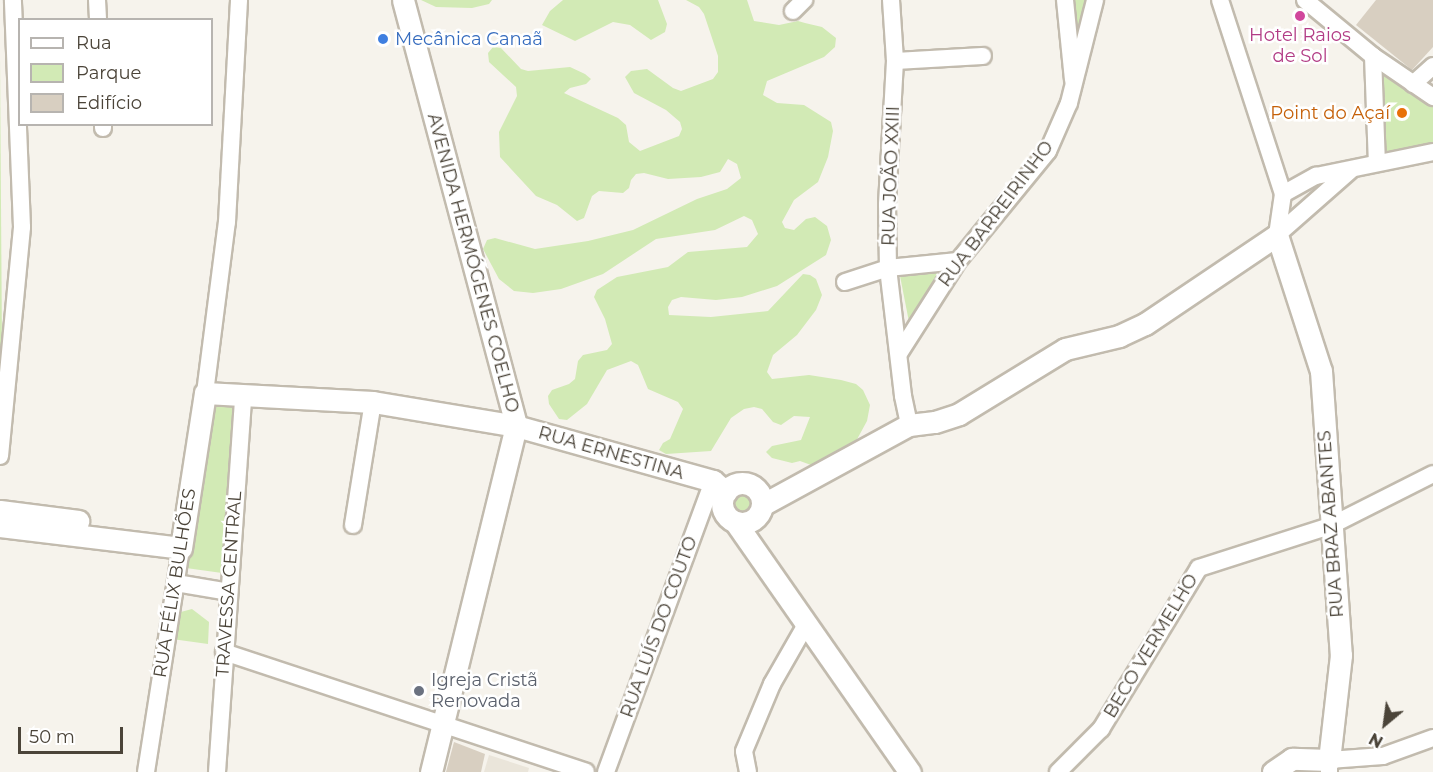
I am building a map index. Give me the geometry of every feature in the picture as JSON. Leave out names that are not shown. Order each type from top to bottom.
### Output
[{"type":"street","points":[[0,456],[22,227],[13,0]]},
{"type":"street","points":[[97,0],[98,18]]},
{"type":"street","points":[[205,393],[227,222],[239,0]]},
{"type":"street","name":"AVENIDA HERMÓGENES COELHO","points":[[404,0],[516,426],[431,772]]},
{"type":"street","name":"RUA JOÃO XXIII","points":[[891,0],[895,61],[887,205],[888,268],[900,352],[903,396],[909,425]]},
{"type":"street","points":[[1065,0],[1073,81]]},
{"type":"street","name":"RUA BARREIRINHO","points":[[900,352],[958,261],[1048,151],[1069,104],[1095,0]]},
{"type":"street","points":[[1220,0],[1283,194],[1277,235]]},
{"type":"street","points":[[1305,0],[1373,56],[1433,97]]},
{"type":"street","points":[[895,61],[982,56]]},
{"type":"street","points":[[1373,56],[1377,163]]},
{"type":"street","points":[[1413,84],[1433,66]]},
{"type":"street","points":[[1283,194],[1316,176],[1433,152]]},
{"type":"street","points":[[762,504],[909,425],[935,422],[959,414],[1065,349],[1119,336],[1145,324],[1277,235],[1353,169]]},
{"type":"street","name":"RUA BRAZ ABANTES","points":[[1277,235],[1321,371],[1330,526],[1341,655],[1329,766]]},
{"type":"street","points":[[845,282],[888,268],[958,261]]},
{"type":"street","name":"RUA ERNESTINA","points":[[205,393],[243,397],[373,402],[516,426],[720,487]]},
{"type":"street","name":"RUA FÉLIX BULHÕES","points":[[146,772],[205,393]]},
{"type":"street","name":"TRAVESSA CENTRAL","points":[[217,772],[243,397]]},
{"type":"street","points":[[353,525],[373,402]]},
{"type":"street","name":"BECO VERMELHO","points":[[1058,772],[1101,729],[1199,567],[1330,526],[1432,477]]},
{"type":"street","points":[[736,523],[748,522],[758,516],[762,504],[760,493],[751,485],[739,483],[720,487],[722,507],[727,517],[736,523],[910,772]]},
{"type":"street","name":"RUA LUÍS DO COUTO","points":[[606,772],[720,487]]},
{"type":"street","points":[[0,511],[182,541]]},
{"type":"street","points":[[0,526],[182,541]]},
{"type":"street","points":[[176,583],[228,592]]},
{"type":"street","points":[[748,772],[744,751],[772,684],[807,623]]},
{"type":"street","points":[[224,652],[586,772]]},
{"type":"street","points":[[1273,772],[1292,759],[1329,766],[1383,756],[1423,744],[1433,738]]},
{"type":"shaded area","points":[[489,755],[529,768],[528,772],[484,772]]},
{"type":"green space","points":[[421,0],[492,0],[489,4],[472,8],[436,7]]},
{"type":"green space","points":[[563,0],[658,0],[667,24],[665,32],[651,40],[630,25],[613,22],[575,41],[542,25],[550,11]]},
{"type":"green space","points":[[686,0],[747,0],[754,21],[779,25],[798,21],[822,27],[836,38],[835,47],[824,57],[767,81],[763,95],[777,103],[804,105],[831,122],[833,131],[828,157],[818,182],[794,200],[782,222],[785,228],[794,230],[806,219],[815,217],[827,226],[831,240],[826,255],[777,286],[742,297],[716,300],[681,297],[672,300],[668,307],[669,315],[711,317],[768,311],[803,274],[816,279],[822,295],[816,310],[797,335],[773,355],[767,372],[772,379],[809,375],[856,384],[863,390],[870,405],[867,421],[855,443],[822,469],[800,461],[792,463],[772,458],[766,452],[772,446],[801,440],[810,417],[794,416],[781,425],[773,422],[762,409],[754,407],[744,409],[731,418],[711,451],[666,454],[659,450],[663,443],[670,439],[683,409],[678,402],[648,389],[638,365],[631,361],[607,370],[587,404],[567,420],[559,419],[549,404],[548,396],[552,390],[569,384],[575,379],[578,361],[583,355],[607,350],[612,344],[605,319],[594,297],[597,290],[617,277],[668,267],[688,252],[747,247],[758,234],[752,220],[744,216],[715,230],[656,239],[603,274],[561,289],[533,293],[514,291],[499,279],[483,249],[487,240],[495,238],[535,249],[588,241],[633,230],[697,199],[727,189],[741,178],[737,164],[728,159],[720,172],[701,177],[668,179],[644,173],[636,174],[629,188],[623,193],[599,191],[592,196],[584,218],[577,221],[557,205],[536,196],[500,157],[499,132],[517,96],[516,87],[489,62],[488,53],[493,47],[501,48],[521,69],[528,71],[570,67],[585,74],[591,79],[586,84],[570,88],[564,93],[618,118],[626,125],[629,142],[640,151],[679,136],[682,129],[680,122],[666,110],[634,93],[625,77],[631,71],[647,69],[673,88],[681,91],[713,79],[718,72],[718,56],[704,14],[699,7]]},
{"type":"green space","points":[[1070,0],[1089,0],[1075,67]]},
{"type":"green space","points":[[0,57],[2,349],[0,367]]},
{"type":"green space","points":[[1382,70],[1433,103],[1433,144],[1385,153]]},
{"type":"green space","points":[[947,270],[910,327],[900,276]]},
{"type":"green space","points":[[211,399],[236,402],[222,573],[186,568]]},
{"type":"green space","points":[[743,494],[751,497],[754,505],[751,513],[743,516],[735,513],[732,505],[735,497]]},
{"type":"green space","points":[[192,609],[209,622],[208,644],[172,639],[177,613]]},
{"type":"building","points":[[1376,0],[1433,0],[1433,47],[1412,70],[1356,25]]},
{"type":"building","points":[[454,742],[485,754],[481,772],[446,772]]},
{"type":"place","name":"Hotel Raios de Sol","points":[[1300,16]]},
{"type":"place","name":"Mecânica Canaã","points":[[383,39]]},
{"type":"place","name":"Point do Açaí","points":[[1402,113]]},
{"type":"place","name":"Igreja Cristã Renovada","points":[[419,691]]}]
